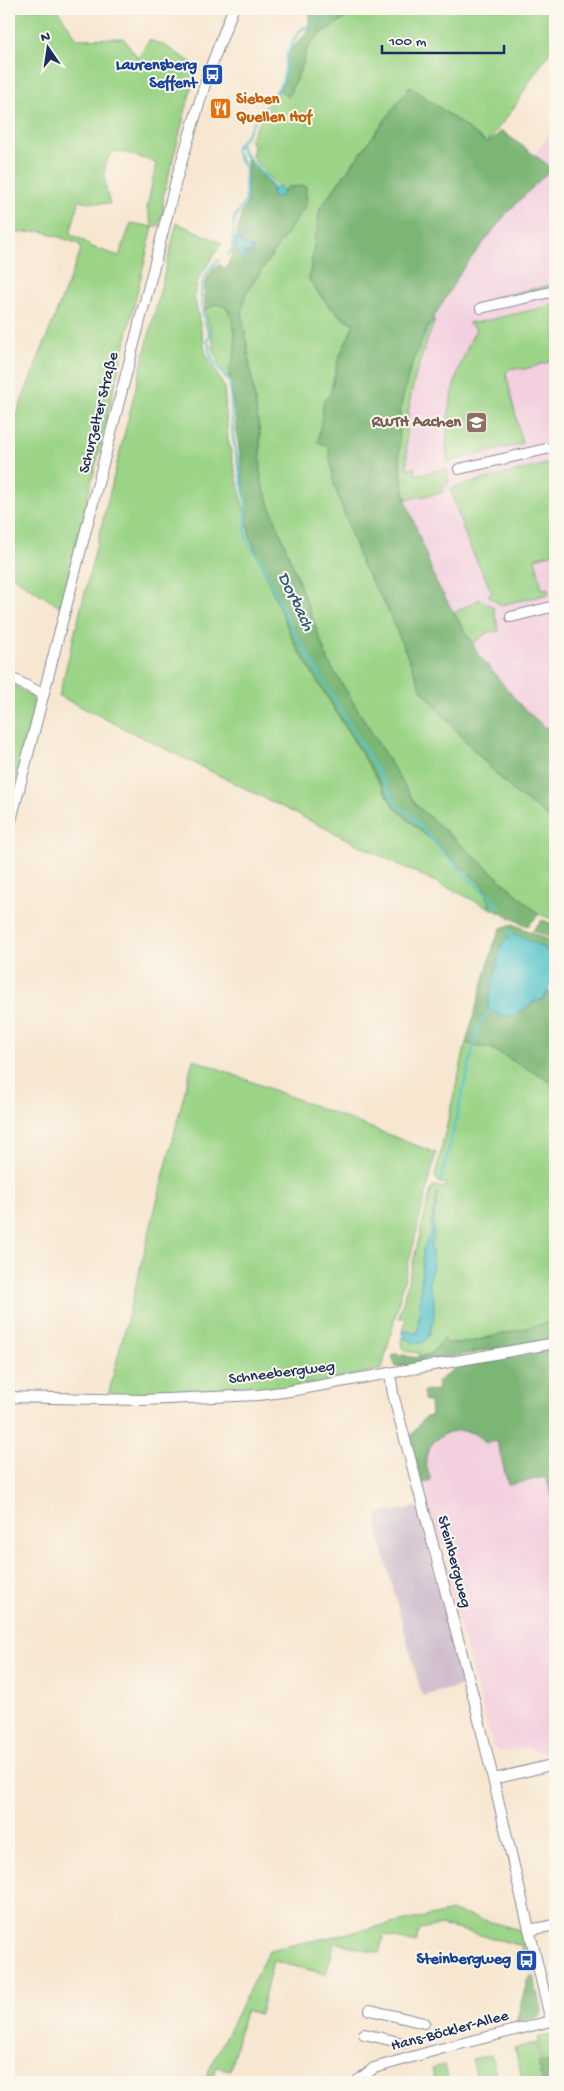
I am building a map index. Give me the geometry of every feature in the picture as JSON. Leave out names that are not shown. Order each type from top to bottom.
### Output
[{"type":"street","name":"Schurzelter Straße","points":[[9,828],[177,177],[208,74],[233,9]]},
{"type":"street","points":[[481,308],[555,291]]},
{"type":"street","points":[[459,469],[555,447]]},
{"type":"street","points":[[510,617],[555,606]]},
{"type":"street","points":[[9,677],[43,694]]},
{"type":"street","name":"Schneebergweg","points":[[9,1397],[144,1400],[259,1395],[555,1343]]},
{"type":"street","name":"Steinbergweg","points":[[390,1373],[393,1394],[494,1779],[529,1930],[553,2021]]},
{"type":"street","points":[[494,1779],[555,1764]]},
{"type":"street","points":[[529,1930],[555,1925]]},
{"type":"street","points":[[370,2010],[424,2023]]},
{"type":"street","name":"Hans-Böckler-Allee","points":[[356,2082],[374,2068],[553,2021]]},
{"type":"street","points":[[364,2034],[403,2044]]},
{"type":"shaded area","name":"RWTH Aachen","points":[[555,129],[555,736],[522,707],[478,654],[436,582],[404,495],[399,461],[400,410],[426,316],[530,150],[534,154]]},
{"type":"shaded area","points":[[459,1431],[470,1432],[478,1437],[497,1440],[546,1477],[555,1506],[555,1752],[542,1753],[527,1747],[508,1752],[498,1751],[493,1746],[447,1579],[448,1570],[454,1564],[450,1548],[439,1544],[422,1484],[431,1479],[426,1465],[428,1450],[436,1439],[442,1435]]},
{"type":"shaded area","points":[[418,1507],[462,1686],[422,1696],[380,1540],[377,1514]]},
{"type":"green space","points":[[9,9],[57,9],[77,39],[123,38],[138,58],[149,40],[164,45],[200,68],[195,74],[163,197],[163,214],[158,226],[153,227],[61,608],[9,574],[9,433],[81,250],[79,244],[42,231],[9,234]],"holes":[[[114,151],[127,153],[156,163],[147,209],[153,227],[131,223],[119,256],[92,247],[70,234],[79,201],[110,204],[106,191],[105,169],[106,162]]]},
{"type":"green space","points":[[310,9],[359,9],[316,37],[307,49],[303,64],[288,97],[279,90],[284,81],[290,51],[308,33]]},
{"type":"green space","points":[[359,9],[555,9],[555,45],[515,106],[487,143],[410,86],[320,208],[309,279],[328,305],[354,324],[338,360],[330,395],[324,401],[334,484],[362,565],[386,606],[422,690],[468,744],[513,791],[555,822],[555,920],[539,914],[416,805],[329,663],[261,481],[260,435],[242,311],[246,293],[306,205],[307,197],[284,191],[267,176],[252,157],[254,146],[249,140],[279,90],[288,96],[303,64],[307,49],[316,37]]},
{"type":"green space","points":[[410,86],[487,143],[502,131],[552,168],[506,214],[462,270],[425,332],[409,373],[400,410],[399,461],[404,495],[436,582],[478,654],[522,707],[555,736],[555,822],[513,791],[468,744],[422,690],[386,606],[362,565],[334,484],[328,446],[318,442],[324,400],[330,395],[338,360],[354,324],[328,304],[309,279],[320,208]]},
{"type":"green space","points":[[247,157],[271,186],[273,193],[284,191],[287,187],[306,186],[306,205],[246,293],[242,311],[260,435],[261,481],[329,663],[416,805],[539,914],[528,926],[490,908],[483,886],[395,808],[294,643],[250,536],[229,370],[234,355],[234,330],[226,307],[217,304],[205,310],[208,278],[214,268],[220,264],[226,270],[232,254],[242,212],[248,202]]},
{"type":"green space","points":[[177,223],[222,243],[198,279],[194,296],[206,354],[224,387],[228,440],[250,536],[294,643],[395,808],[483,886],[490,908],[59,696]]},
{"type":"green space","points":[[555,284],[555,287],[493,301],[493,298]]},
{"type":"green space","points":[[216,304],[226,307],[233,325],[236,346],[231,379],[221,369],[217,360],[205,310]]},
{"type":"green space","points":[[555,305],[555,360],[525,369],[511,368],[506,373],[522,444],[447,462],[447,425],[452,393],[461,362],[476,329],[468,323]]},
{"type":"green space","points":[[433,320],[435,321],[421,358],[411,393],[407,429],[408,469],[415,468],[416,475],[446,469],[449,483],[444,487],[442,493],[406,499],[399,444],[402,400],[412,364]]},
{"type":"green space","points":[[555,462],[555,560],[554,553],[535,558],[542,589],[548,588],[549,594],[500,605],[488,595],[492,592],[468,543],[450,488]]},
{"type":"green space","points":[[480,599],[493,607],[499,631],[488,632],[472,644],[454,613]]},
{"type":"green space","points":[[9,682],[33,697],[34,709],[9,806]]},
{"type":"green space","points":[[542,920],[555,925],[555,940],[533,930]]},
{"type":"green space","points":[[513,924],[555,943],[555,954],[516,935],[510,938],[517,1015],[538,1000],[543,1000],[549,991],[555,998],[555,1084],[488,1047],[479,1047],[466,1043],[494,944],[501,928]]},
{"type":"green space","points":[[466,1043],[479,1047],[488,1047],[555,1084],[555,1321],[466,1343],[446,1343],[444,1338],[433,1353],[419,1357],[419,1353],[406,1351],[402,1347],[401,1342],[406,1319],[399,1318],[431,1190],[434,1186],[445,1188],[447,1184],[439,1183],[435,1176]]},
{"type":"green space","points":[[193,1059],[436,1153],[382,1369],[266,1391],[198,1395],[108,1396]]},
{"type":"green space","points":[[555,1321],[555,1338],[396,1367],[392,1356],[397,1354],[417,1358],[422,1357],[435,1350],[444,1337],[446,1343],[466,1343]]},
{"type":"green space","points":[[555,1349],[555,1506],[546,1477],[508,1485],[497,1441],[486,1443],[469,1432],[454,1431],[433,1443],[426,1456],[426,1464],[431,1480],[422,1484],[410,1437],[425,1417],[431,1416],[430,1402],[424,1400],[424,1391],[438,1390],[437,1382],[455,1368]]},
{"type":"green space","points":[[452,1911],[523,1931],[532,1971],[518,1967],[523,1946],[441,1925],[420,1929],[416,1943],[384,1935],[379,1953],[335,1942],[326,1974],[273,1961],[260,2014],[245,2011],[230,2070],[216,2067],[211,2082],[203,2082],[269,1950]]},
{"type":"green space","points":[[533,1976],[542,2012],[539,2017],[516,2022],[528,1978]]},
{"type":"green space","points":[[555,2034],[555,2082],[547,2082],[537,2038]]},
{"type":"green space","points":[[536,2043],[543,2073],[538,2074],[543,2075],[545,2082],[523,2082],[523,2079],[528,2077],[522,2078],[515,2048]]},
{"type":"green space","points":[[491,2055],[498,2082],[478,2082],[472,2059]]},
{"type":"green space","points":[[550,2060],[555,2082],[543,2082],[538,2062]]},
{"type":"green space","points":[[444,2065],[448,2082],[435,2082],[432,2068]]},
{"type":"water","points":[[276,186],[284,192],[280,197],[274,198],[271,196]]},
{"type":"water","points":[[241,239],[243,245],[253,248],[251,254],[242,251],[246,257],[243,260],[237,248],[238,240]]},
{"type":"water","points":[[516,934],[555,954],[555,977],[543,1000],[533,1003],[513,1015],[502,1016],[487,1008],[501,946],[507,937],[512,937]]},
{"type":"water","points":[[438,1192],[434,1218],[434,1236],[431,1245],[433,1262],[429,1284],[434,1299],[434,1318],[429,1335],[424,1342],[415,1344],[408,1339],[402,1338],[404,1330],[418,1333],[423,1249],[432,1231],[431,1224]]},
{"type":"waterway","points":[[274,187],[242,151],[240,143],[260,111],[267,105],[283,81],[287,55],[299,32],[304,28],[312,26],[335,9]]},
{"type":"waterway","points":[[237,243],[233,239],[234,219],[246,201],[245,167],[236,152],[239,143]]},
{"type":"waterway","name":"Dorbach","points":[[228,255],[232,249],[233,239]]},
{"type":"waterway","name":"Dorbach","points":[[219,260],[205,276],[201,296],[210,336],[207,341],[211,357],[230,381],[233,437],[246,504],[245,532],[247,540],[263,565],[286,618],[398,806],[408,813],[453,863],[500,907]]},
{"type":"waterway","name":"Dorbach","points":[[509,930],[513,940]]},
{"type":"waterway","points":[[441,1181],[479,1025],[491,1010]]},
{"type":"place","name":"Laurensberg Seffent","points":[[213,75]]},
{"type":"place","name":"Sieben Quellen Hof","points":[[220,109]]},
{"type":"place","name":"RWTH Aachen","points":[[477,423]]},
{"type":"place","name":"Steinbergweg","points":[[527,1960]]}]
